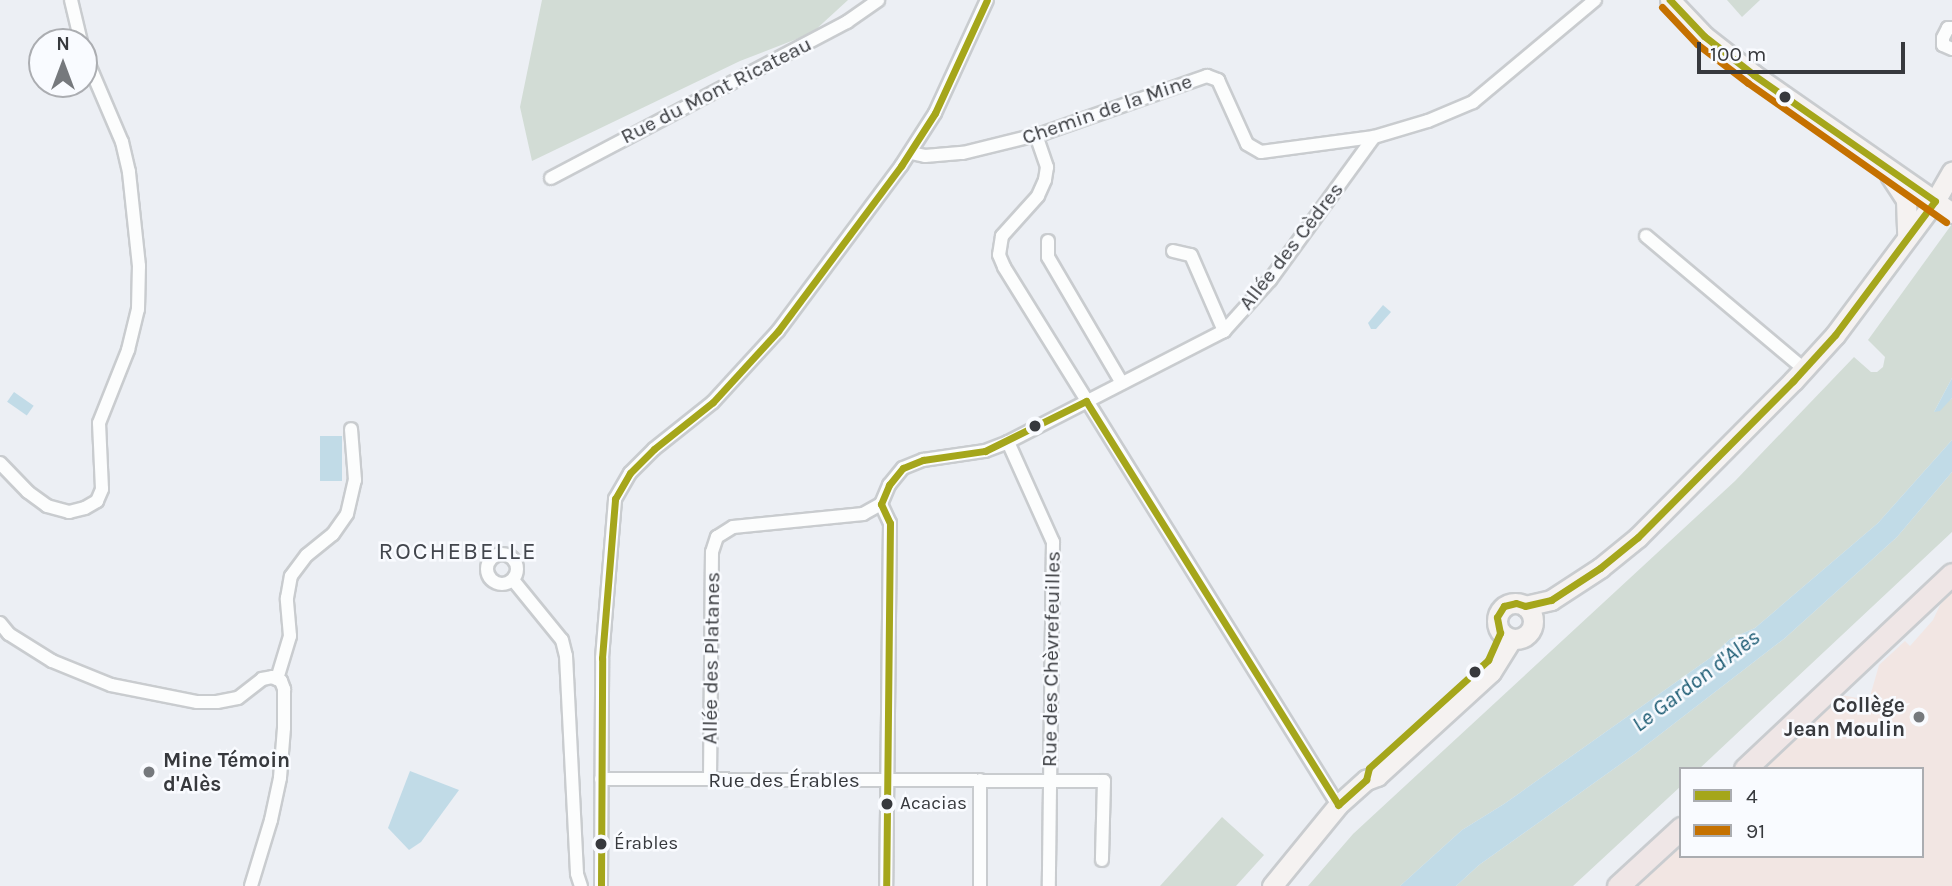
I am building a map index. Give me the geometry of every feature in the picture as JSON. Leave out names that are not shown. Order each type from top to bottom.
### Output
[{"type":"main road","points":[[1670,0],[1704,36],[1754,75],[1945,208]]},
{"type":"main road","points":[[1880,163],[1906,200],[1908,237]]},
{"type":"main road","points":[[1272,886],[1338,805],[1366,779],[1369,768],[1482,667],[1506,637],[1527,635],[1533,625],[1559,609],[1600,568],[1638,537],[1804,369],[1835,335],[1908,237],[1945,208],[1952,172]]},
{"type":"main road","points":[[1506,637],[1496,622],[1499,611],[1509,604],[1525,606],[1551,600],[1600,568]]},
{"type":"main road","points":[[1747,767],[1952,575]]},
{"type":"main road","points":[[1525,606],[1531,614],[1533,625]]},
{"type":"main road","points":[[1618,886],[1679,830]]},
{"type":"street","points":[[71,0],[78,28]]},
{"type":"street","name":"Rue du Mont Ricateau","points":[[551,178],[847,22],[878,0]]},
{"type":"street","points":[[601,886],[602,658],[615,499],[630,473],[654,449],[713,402],[778,331],[911,153],[935,113],[987,0]]},
{"type":"street","name":"Chemin de la Mine","points":[[911,153],[925,156],[963,153],[1036,135],[1207,76],[1218,80],[1248,144],[1261,152],[1374,137],[1428,121],[1473,102],[1595,0]]},
{"type":"street","points":[[1952,28],[1948,28],[1943,38],[1943,45],[1952,49]]},
{"type":"street","points":[[0,463],[47,506],[69,512],[85,508],[97,501],[102,489],[99,423],[128,350],[138,309],[139,266],[130,172],[122,142],[98,86]]},
{"type":"street","points":[[1036,135],[1047,167],[1045,180],[1038,196],[1002,236],[999,255],[1003,267],[1338,805]]},
{"type":"street","name":"Allée des Cèdres","points":[[881,503],[888,485],[903,468],[923,460],[985,451],[1008,442],[1224,331],[1270,280],[1374,137]]},
{"type":"street","points":[[1646,236],[1804,369]]},
{"type":"street","points":[[1048,241],[1048,257],[1122,383]]},
{"type":"street","points":[[1172,251],[1191,255],[1224,331]]},
{"type":"street","points":[[277,679],[290,636],[287,598],[291,576],[307,555],[332,534],[346,514],[355,480],[351,429]]},
{"type":"street","name":"Rue des Chèvrefeuilles","points":[[1008,442],[1053,542],[1049,886]]},
{"type":"street","points":[[881,503],[890,523],[886,886]]},
{"type":"street","name":"Allée des Platanes","points":[[709,779],[712,552],[717,537],[733,527],[863,514],[881,503]]},
{"type":"street","points":[[513,580],[562,640],[566,656],[577,874],[581,886]]},
{"type":"street","points":[[0,623],[9,634],[52,661],[111,685],[197,702],[217,702],[238,698],[262,679],[277,679]]},
{"type":"street","points":[[251,886],[271,820],[280,778],[284,689],[277,679]]},
{"type":"street","name":"Rue des Érables","points":[[601,779],[1104,781],[1102,860]]},
{"type":"street","points":[[980,780],[980,886]]},
{"type":"shaded area","points":[[542,0],[848,0],[812,33],[740,61],[532,161],[520,107]]},
{"type":"shaded area","points":[[1727,0],[1760,0],[1742,17]]},
{"type":"shaded area","points":[[1952,224],[1952,378],[1934,412],[1952,398],[1952,440],[1878,523],[1755,628],[1730,639],[1710,658],[1504,804],[1462,830],[1400,886],[1308,886],[1353,834],[1735,481],[1854,357],[1871,372],[1877,372],[1883,367],[1885,357],[1868,340]]},
{"type":"shaded area","points":[[1952,472],[1952,532],[1701,767],[1679,767],[1679,788],[1573,886],[1456,886],[1479,865],[1636,753],[1785,638],[1897,537]]},
{"type":"shaded area","points":[[1952,591],[1952,886],[1633,886],[1679,844],[1679,858],[1924,858],[1924,767],[1763,767],[1841,695],[1869,700],[1879,665],[1905,641],[1910,646],[1933,620],[1940,605]]},
{"type":"shaded area","points":[[1222,817],[1264,855],[1236,886],[1160,886]]},
{"type":"water","points":[[1383,305],[1391,312],[1376,329],[1371,329],[1368,323]]},
{"type":"water","points":[[1952,378],[1952,398],[1940,411],[1934,412]]},
{"type":"water","points":[[14,392],[34,406],[27,416],[7,402]]},
{"type":"water","points":[[320,436],[342,436],[342,481],[320,481]]},
{"type":"water","name":"Le Gardon d'Alès","points":[[1952,440],[1952,472],[1897,537],[1785,638],[1636,753],[1479,865],[1456,886],[1400,886],[1462,830],[1504,804],[1710,658],[1730,639],[1755,628],[1878,523]]},
{"type":"water","points":[[410,771],[459,790],[421,842],[409,850],[388,828]]},
{"type":"transit line","name":"4","points":[[601,886],[602,658],[615,499],[630,473],[654,449],[713,402],[778,331],[901,166],[935,113],[987,0]]},
{"type":"transit line","name":"4","points":[[1338,805],[1366,780],[1369,768],[1488,660],[1500,633],[1497,617],[1504,606],[1516,603],[1525,606],[1551,600],[1600,568],[1638,537],[1793,381],[1835,335],[1935,201],[1754,75],[1704,36],[1670,0]]},
{"type":"transit line","name":"91","points":[[1662,7],[1697,44],[1748,83],[1946,222]]},
{"type":"transit line","name":"4","points":[[1086,401],[1338,805]]},
{"type":"transit line","name":"4","points":[[881,504],[889,485],[903,468],[923,460],[985,451],[1086,401]]},
{"type":"transit line","name":"4","points":[[881,504],[890,523],[886,886]]},
{"type":"place","name":"Collège Jean Moulin","points":[[1919,717]]},
{"type":"place","name":"Mine Témoin d'Alès","points":[[149,772]]},
{"type":"place","name":"Acacias","points":[[887,804]]},
{"type":"place","name":"Érables","points":[[601,844]]},
{"type":"district","name":"ROCHEBELLE","points":[[458,552]]}]
